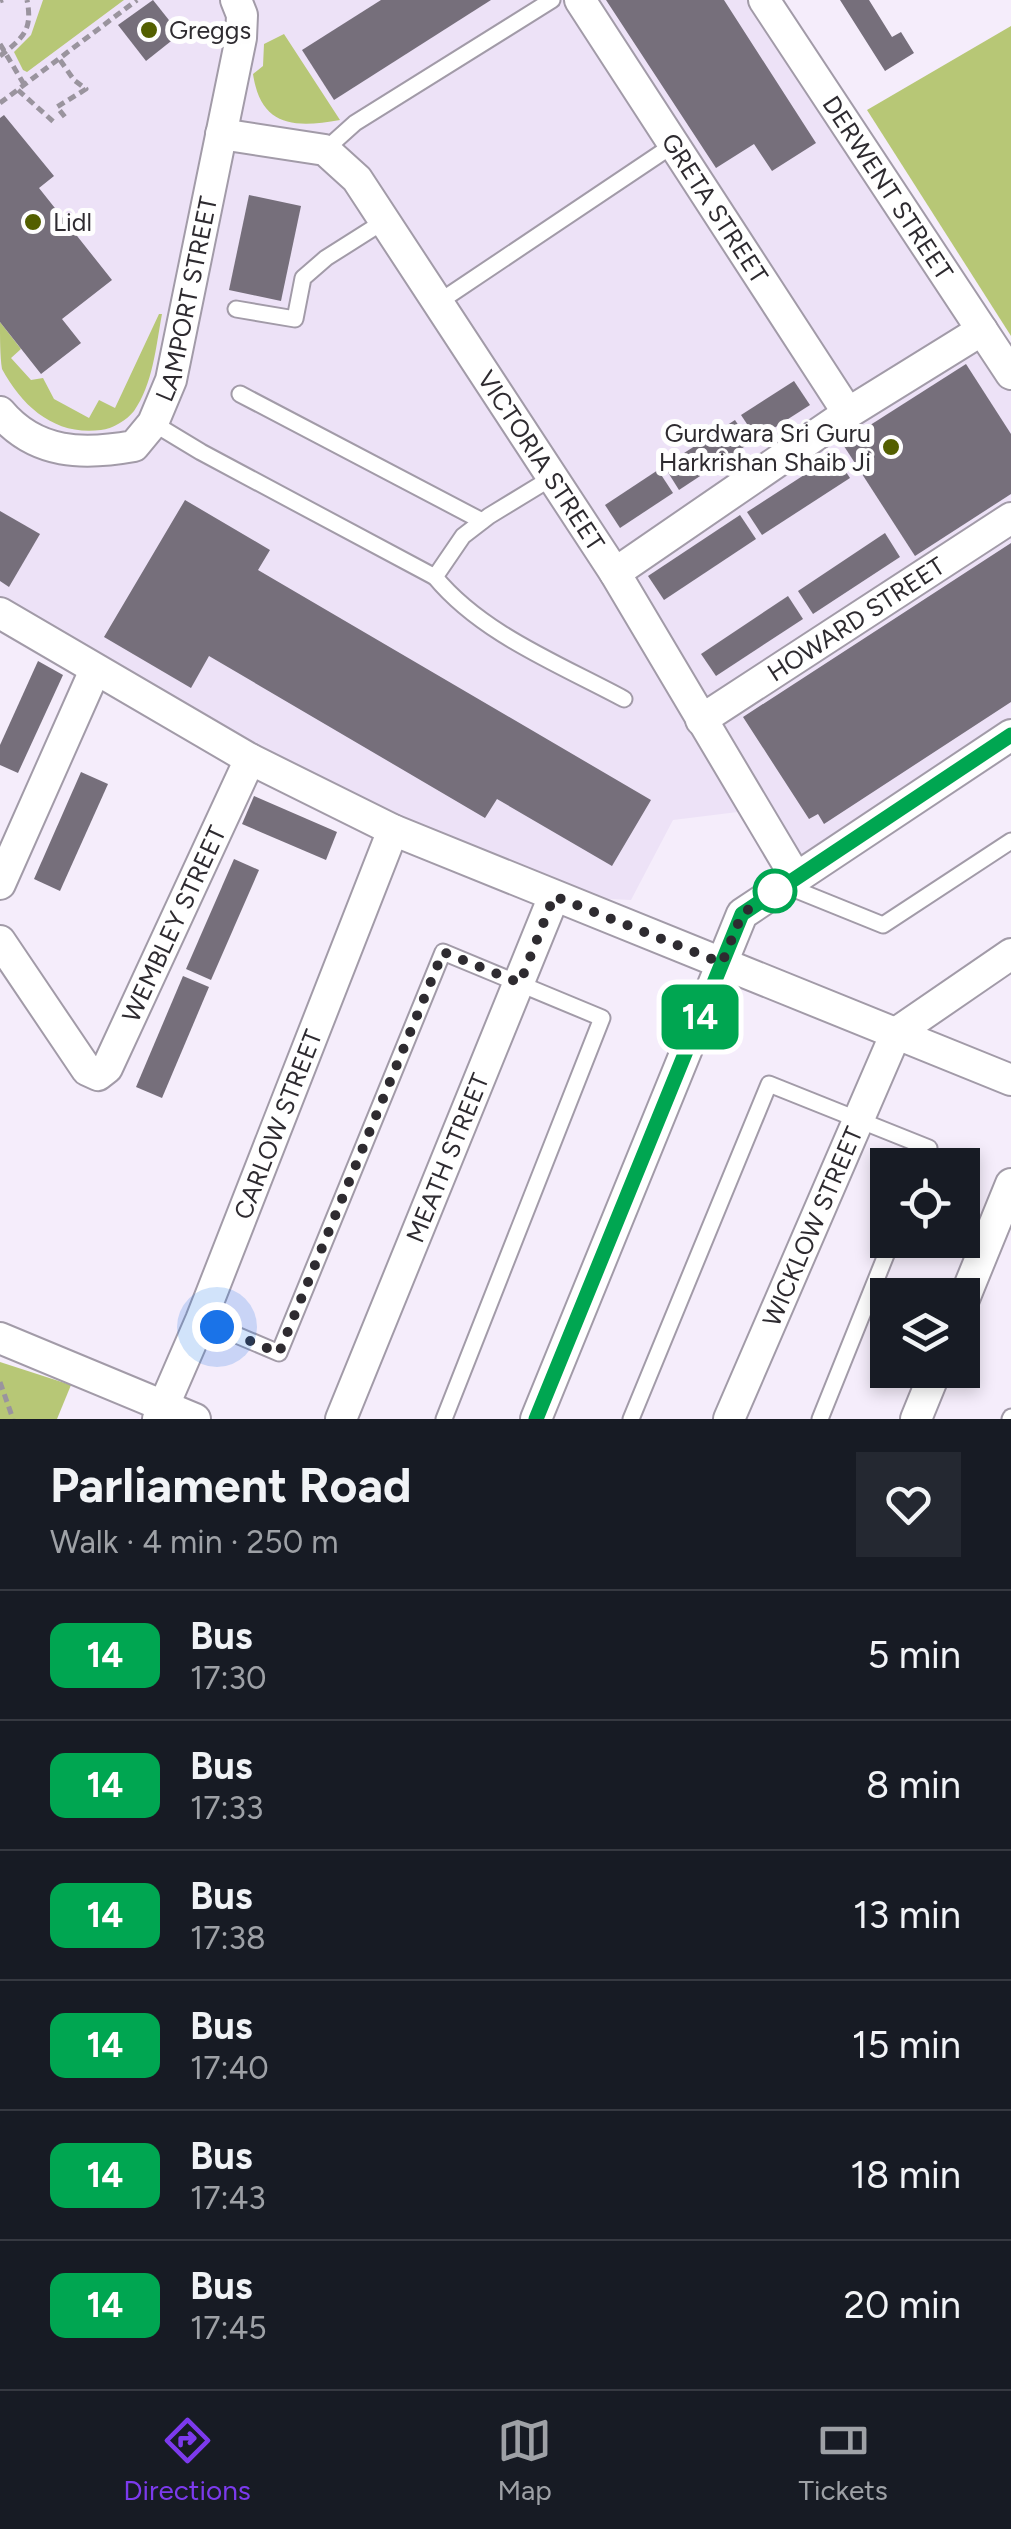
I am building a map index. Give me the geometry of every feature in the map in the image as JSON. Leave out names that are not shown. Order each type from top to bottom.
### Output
[{"type":"street","name":"LAMPORT STREET","points":[[0,412],[28,436],[63,451],[95,453],[134,446],[153,422],[171,380],[222,134],[240,38],[242,15],[236,0]]},
{"type":"street","name":"GRETA STREET","points":[[580,0],[848,413]]},
{"type":"street","name":"DERWENT STREET","points":[[764,0],[1011,374]]},
{"type":"street","points":[[222,134],[325,150]]},
{"type":"street","name":"VICTORIA STREET","points":[[325,150],[357,180],[386,220],[615,573],[789,880]]},
{"type":"street","points":[[615,573],[848,413],[982,330]]},
{"type":"street","name":"HOWARD STREET","points":[[700,720],[1011,518]]},
{"type":"street","points":[[0,613],[250,759],[393,830],[1011,1080]]},
{"type":"street","points":[[0,884],[95,670]]},
{"type":"street","points":[[536,1419],[742,914],[1011,734]]},
{"type":"street","name":"WEMBLEY STREET","points":[[0,941],[87,1070],[98,1075],[107,1068],[250,759]]},
{"type":"street","name":"CARLOW STREET","points":[[161,1413],[393,830]]},
{"type":"street","name":"MEATH STREET","points":[[341,1419],[554,896]]},
{"type":"street","points":[[896,1032],[1002,967]]},
{"type":"street","name":"WICKLOW STREET","points":[[728,1419],[896,1032]]},
{"type":"street","points":[[975,1278],[1005,1215],[1011,1184]]},
{"type":"street","points":[[0,1336],[161,1413],[195,1419]]},
{"type":"street","points":[[916,1419],[929,1388]]},
{"type":"lane","points":[[325,150],[355,123],[552,0]]},
{"type":"lane","points":[[439,302],[673,145]]},
{"type":"lane","points":[[236,309],[295,318],[303,278],[326,258],[386,220]]},
{"type":"lane","points":[[240,394],[482,521]]},
{"type":"lane","points":[[153,422],[201,452],[434,576],[453,599],[484,623],[624,699]]},
{"type":"lane","points":[[434,576],[463,536],[553,477]]},
{"type":"lane","points":[[789,880],[884,925],[1011,842]]},
{"type":"lane","points":[[201,1320],[279,1353],[443,952],[520,983],[602,1018],[444,1419]]},
{"type":"lane","points":[[631,1419],[769,1084],[928,1148]]},
{"type":"lane","points":[[820,1419],[885,1258]]},
{"type":"path","points":[[2,54],[26,34],[30,16],[26,0]]},
{"type":"path","points":[[0,103],[137,0]]},
{"type":"path","points":[[0,44],[22,88],[56,124]]},
{"type":"path","points":[[60,59],[86,89],[56,107],[65,117]]},
{"type":"path","points":[[0,1382],[13,1419]]},
{"type":"shaded area","points":[[0,0],[770,0],[1011,372],[1011,735],[795,876],[754,810],[673,820],[631,900],[554,896],[393,830],[0,613]]},
{"type":"green space","points":[[43,0],[124,0],[27,72],[14,52],[31,35]]},
{"type":"green space","points":[[1011,26],[1011,336],[867,110]]},
{"type":"green space","points":[[284,34],[340,120],[294,123],[272,114],[264,105],[253,74],[263,66],[264,44]]},
{"type":"green space","points":[[159,314],[156,352],[146,389],[131,414],[110,428],[85,431],[55,424],[20,396],[2,369],[0,322],[21,349],[11,358],[31,380],[43,378],[54,399],[89,418],[99,400],[115,408]]},
{"type":"green space","points":[[0,1362],[71,1385],[57,1419],[0,1419]]},
{"type":"building","name":"Greggs","points":[[153,0],[180,34],[146,61],[118,25]]},
{"type":"building","points":[[381,0],[491,0],[334,100],[302,50]]},
{"type":"building","points":[[606,0],[724,0],[816,143],[772,171],[754,144],[716,168]]},
{"type":"building","points":[[840,0],[869,0],[892,37],[901,32],[914,53],[885,71]]},
{"type":"building","name":"Lidl","points":[[4,115],[54,176],[39,188],[112,280],[62,319],[81,343],[41,374],[0,322],[0,118]]},
{"type":"building","points":[[249,195],[301,206],[281,301],[229,290]]},
{"type":"building","points":[[966,364],[1011,434],[1011,494],[915,556],[842,443]]},
{"type":"building","points":[[794,381],[810,405],[757,439],[741,415]]},
{"type":"building","points":[[735,420],[750,443],[679,490],[664,466]]},
{"type":"building","points":[[835,455],[850,478],[762,535],[747,512]]},
{"type":"building","points":[[658,470],[673,493],[620,528],[605,505]]},
{"type":"building","points":[[185,500],[270,550],[258,570],[651,800],[612,866],[497,799],[485,818],[209,656],[191,688],[104,637]]},
{"type":"building","points":[[0,511],[40,534],[9,587],[0,581]]},
{"type":"building","points":[[740,515],[756,539],[664,600],[648,576]]},
{"type":"building","points":[[885,533],[900,557],[813,614],[798,591]]},
{"type":"building","points":[[1011,543],[1011,702],[824,824],[818,814],[809,819],[743,717]]},
{"type":"building","points":[[788,596],[803,619],[716,676],[701,654]]},
{"type":"building","points":[[38,661],[63,675],[18,773],[0,765],[0,745]]},
{"type":"building","points":[[81,772],[108,784],[60,891],[34,879]]},
{"type":"building","points":[[254,796],[337,832],[326,860],[242,824]]},
{"type":"building","points":[[234,859],[259,870],[211,980],[186,969]]},
{"type":"building","points":[[183,976],[209,987],[162,1098],[136,1087]]},
{"type":"bus line","name":"14","points":[[536,1419],[742,914],[1011,735]]},
{"type":"place","name":"Greggs","points":[[149,30]]},
{"type":"place","name":"Lidl","points":[[33,222]]},
{"type":"place","name":"Gurdwara Sri Guru Harkrishan Shaib Ji","points":[[891,447]]},
{"type":"route","points":[[217,1327],[279,1353],[443,952],[520,983],[554,896],[722,963],[742,914],[784,884],[775,891]]}]
